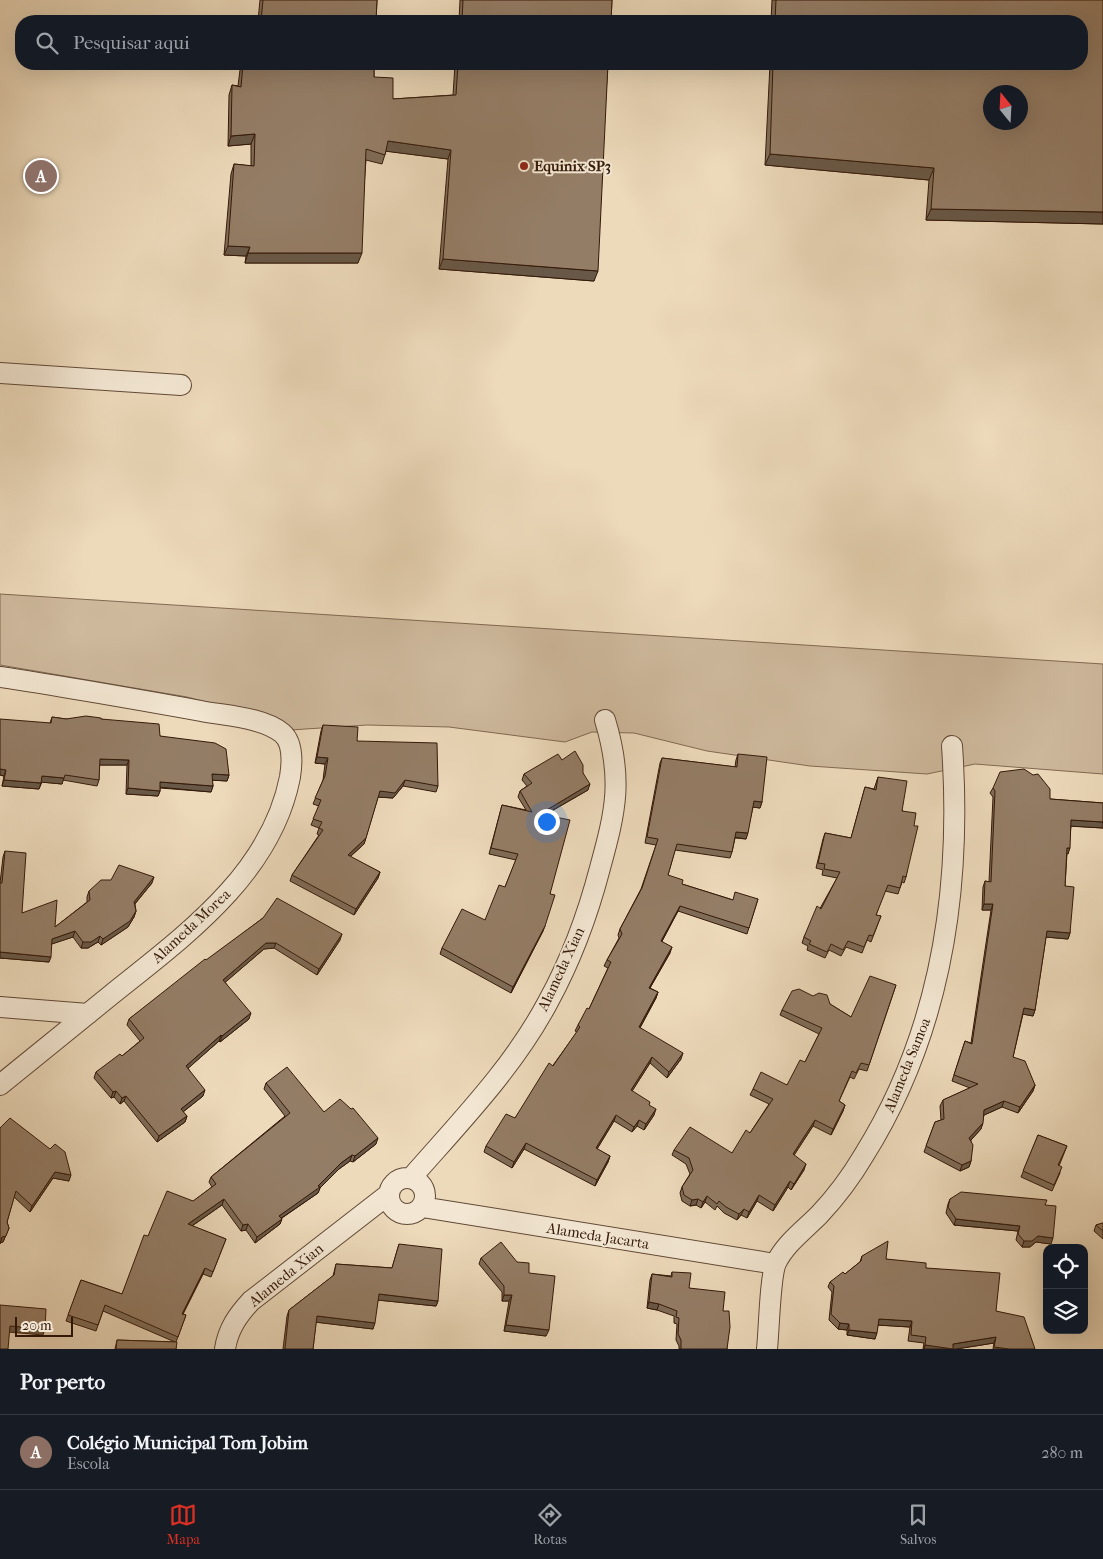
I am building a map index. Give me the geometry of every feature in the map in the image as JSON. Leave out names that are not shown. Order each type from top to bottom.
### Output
[{"type":"street","points":[[0,373],[181,385]]},
{"type":"street","name":"Alameda Morea","points":[[0,677],[142,700],[255,722],[282,733],[290,746],[290,775],[279,815],[264,843],[223,900],[88,1014],[0,1085]]},
{"type":"street","name":"Alameda Xian","points":[[411,1178],[500,1074],[540,1017],[564,970],[596,885],[615,803],[616,766],[605,720]]},
{"type":"street","name":"Alameda Samoa","points":[[775,1264],[788,1246],[838,1193],[864,1156],[890,1111],[912,1060],[932,1003],[942,963],[953,878],[956,792],[952,746]]},
{"type":"street","points":[[0,1007],[88,1014]]},
{"type":"street","points":[[411,1178],[421,1184],[424,1190],[425,1202],[422,1207],[412,1214],[400,1213],[391,1206],[390,1188],[399,1180],[411,1178]]},
{"type":"street","name":"Alameda Xian","points":[[224,1349],[228,1332],[236,1317],[251,1301],[389,1194]]},
{"type":"street","name":"Alameda Jacarta","points":[[422,1207],[775,1264]]},
{"type":"street","points":[[767,1349],[775,1264]]},
{"type":"shaded area","points":[[0,594],[1103,664],[1103,774],[975,764],[927,774],[810,766],[707,751],[634,733],[592,732],[565,742],[449,727],[367,725],[290,730],[279,721],[187,697],[0,665]]},
{"type":"building","points":[[263,0],[377,0],[376,15],[262,15]]},
{"type":"building","points":[[463,0],[612,0],[611,15],[462,15]]},
{"type":"building","points":[[776,0],[1103,0],[1103,212],[931,209],[934,168],[770,154],[773,70],[1088,70],[1088,15],[775,15]]},
{"type":"building","points":[[242,70],[374,70],[374,77],[393,78],[393,99],[456,95],[458,70],[608,70],[598,271],[443,259],[451,150],[388,141],[385,155],[366,149],[362,253],[248,253],[250,247],[228,246],[234,164],[254,166],[255,134],[231,136],[232,85],[241,87]]},
{"type":"building","points":[[86,716],[159,724],[160,736],[215,743],[226,749],[229,775],[212,774],[213,786],[160,782],[160,791],[128,788],[129,760],[100,759],[99,780],[65,775],[64,778],[42,776],[41,783],[4,780],[6,770],[0,769],[0,719],[51,723],[52,717],[66,719]]},
{"type":"building","points":[[323,725],[358,727],[357,741],[437,743],[438,786],[405,780],[395,793],[380,791],[366,838],[348,855],[380,872],[356,909],[292,875],[323,830],[319,828],[322,822],[313,819],[321,800],[315,798],[325,776],[328,758],[317,757]]},
{"type":"building","points":[[575,751],[583,765],[583,773],[590,784],[540,814],[570,820],[550,894],[555,895],[545,926],[513,987],[442,948],[462,909],[485,920],[499,885],[505,887],[518,854],[491,848],[502,805],[532,812],[520,791],[532,783],[524,774],[558,754],[562,760]]},
{"type":"building","points":[[738,754],[767,757],[762,802],[754,801],[748,833],[736,832],[732,852],[677,844],[668,875],[683,880],[682,884],[733,900],[735,892],[758,899],[749,928],[680,906],[661,941],[672,947],[649,988],[658,992],[639,1027],[683,1053],[669,1072],[652,1057],[631,1090],[650,1102],[649,1105],[656,1109],[646,1124],[639,1120],[634,1127],[616,1115],[596,1148],[610,1156],[597,1180],[526,1143],[514,1162],[486,1146],[506,1114],[515,1118],[549,1063],[553,1066],[580,1027],[578,1025],[587,1008],[589,1009],[611,962],[607,960],[622,934],[620,929],[642,888],[658,839],[647,837],[662,758],[737,767]]},
{"type":"building","points":[[1024,769],[1033,775],[1038,774],[1050,789],[1050,799],[1103,803],[1103,822],[1071,820],[1070,848],[1067,848],[1065,886],[1074,887],[1070,933],[1047,931],[1035,1010],[1024,1008],[1013,1057],[1025,1061],[1035,1085],[1020,1107],[1004,1101],[984,1110],[983,1123],[969,1138],[973,1145],[971,1161],[962,1165],[926,1146],[935,1122],[944,1119],[943,1100],[978,1084],[954,1075],[965,1041],[972,1044],[993,904],[984,904],[985,881],[991,882],[995,791],[993,788],[1000,772]]},
{"type":"building","points":[[878,777],[907,781],[902,811],[916,813],[914,826],[918,826],[906,877],[903,876],[900,888],[888,885],[876,915],[881,916],[873,936],[869,935],[864,947],[848,941],[843,950],[831,944],[827,952],[809,944],[811,941],[804,937],[817,906],[821,909],[840,872],[824,869],[825,864],[818,863],[825,833],[851,838],[865,787],[876,790]]},
{"type":"building","points":[[5,851],[26,853],[22,913],[57,900],[55,927],[90,900],[89,891],[101,880],[111,880],[119,865],[154,877],[134,902],[136,911],[130,921],[103,939],[100,936],[91,942],[83,942],[75,931],[52,939],[51,957],[0,952],[0,883],[2,883]]},
{"type":"building","points":[[277,898],[342,934],[319,969],[276,943],[266,943],[223,980],[251,1013],[221,1035],[186,1066],[205,1090],[181,1109],[187,1116],[159,1136],[126,1096],[122,1098],[116,1091],[113,1092],[96,1072],[120,1054],[122,1056],[144,1038],[129,1019],[205,959],[263,918]]},
{"type":"building","points":[[870,976],[896,985],[869,1065],[861,1063],[856,1073],[852,1071],[839,1101],[845,1105],[833,1129],[815,1120],[793,1154],[806,1164],[794,1184],[790,1181],[775,1205],[759,1195],[749,1212],[744,1209],[739,1214],[719,1201],[717,1204],[707,1196],[703,1202],[698,1199],[692,1200],[684,1195],[682,1187],[693,1170],[689,1158],[674,1150],[690,1127],[732,1153],[746,1130],[750,1133],[773,1099],[753,1089],[761,1072],[787,1085],[800,1060],[805,1062],[822,1028],[782,1010],[792,991],[799,989],[813,996],[819,993],[827,995],[830,1004],[851,1017]]},
{"type":"building","points":[[287,1067],[324,1112],[340,1099],[351,1109],[353,1108],[378,1138],[355,1156],[352,1155],[341,1163],[318,1186],[320,1187],[279,1216],[282,1219],[257,1237],[248,1224],[243,1225],[224,1199],[188,1224],[226,1239],[213,1272],[205,1268],[182,1314],[186,1315],[178,1337],[105,1305],[98,1325],[68,1315],[81,1280],[122,1294],[144,1235],[148,1236],[167,1191],[193,1201],[216,1184],[211,1177],[290,1113],[266,1083]]},
{"type":"building","points":[[10,1118],[50,1149],[55,1144],[65,1152],[71,1175],[55,1172],[32,1206],[16,1191],[7,1222],[9,1228],[6,1236],[2,1237],[0,1244],[0,1128]]},
{"type":"building","points":[[1038,1135],[1067,1146],[1058,1165],[1062,1167],[1054,1185],[1023,1171]]},
{"type":"building","points":[[961,1192],[1047,1200],[1045,1205],[1056,1206],[1053,1238],[1038,1236],[1032,1241],[1024,1241],[1018,1234],[1020,1226],[956,1219],[948,1207],[950,1199]]},
{"type":"building","points":[[1103,1223],[1103,1231],[1096,1225]]},
{"type":"building","points":[[888,1241],[886,1259],[926,1263],[926,1268],[1000,1273],[996,1311],[1024,1317],[1035,1349],[994,1347],[996,1337],[953,1344],[953,1349],[925,1345],[926,1337],[911,1335],[912,1321],[879,1319],[877,1333],[849,1330],[849,1324],[840,1323],[831,1314],[834,1286],[830,1282],[843,1272],[845,1274],[861,1261],[862,1256]]},
{"type":"building","points":[[501,1242],[517,1262],[529,1263],[529,1273],[555,1276],[549,1330],[506,1325],[512,1295],[504,1295],[504,1286],[481,1258]]},
{"type":"building","points":[[399,1244],[442,1249],[438,1301],[379,1294],[375,1323],[317,1316],[313,1349],[285,1349],[289,1310],[334,1275],[336,1264],[392,1268]]},
{"type":"building","points":[[672,1272],[691,1273],[689,1288],[725,1292],[723,1311],[729,1311],[730,1327],[727,1349],[681,1349],[681,1340],[678,1334],[679,1318],[676,1317],[677,1311],[649,1302],[652,1274],[672,1277]]},
{"type":"building","points":[[0,1305],[46,1309],[45,1329],[10,1326],[8,1349],[0,1349]]},
{"type":"building","points":[[117,1340],[177,1342],[176,1349],[116,1349]]},
{"type":"place","name":"Equinix SP3","points":[[524,166]]},
{"type":"place","name":"Colégio Municipal Tom Jobim","points":[[41,176]]}]
